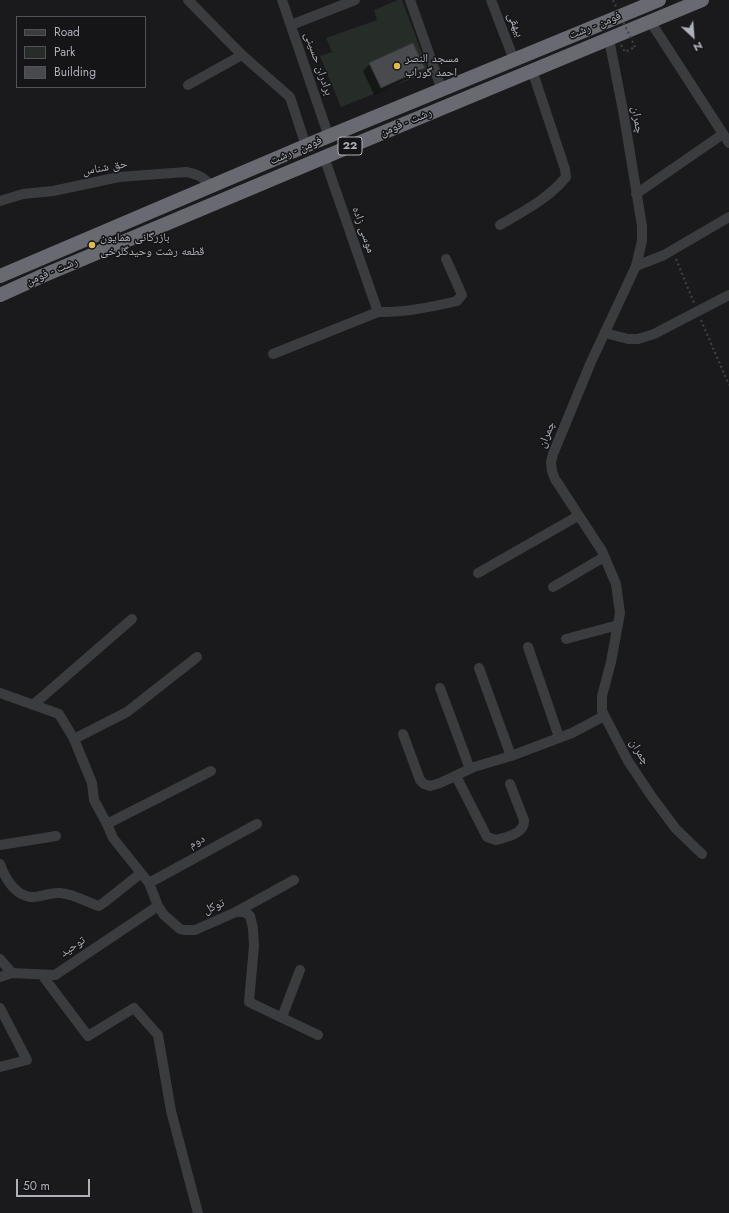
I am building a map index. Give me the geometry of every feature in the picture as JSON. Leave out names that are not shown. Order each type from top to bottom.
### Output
[{"type":"highway","name":"فومن - رشت","points":[[0,276],[306,146],[658,0]]},
{"type":"highway","name":"رشت - فومن","points":[[0,295],[324,157],[702,0]]},
{"type":"street","points":[[188,0],[242,55],[290,97],[306,146]]},
{"type":"street","name":"برادران حسینی","points":[[282,0],[329,137]]},
{"type":"street","points":[[291,25],[355,0]]},
{"type":"street","points":[[410,0],[442,90]]},
{"type":"street","name":"بیهقی","points":[[491,0],[514,60]]},
{"type":"street","points":[[636,194],[726,138],[650,21]]},
{"type":"street","name":"چمران","points":[[609,39],[624,116],[642,226],[642,241],[636,266],[585,376],[553,454],[551,462],[552,471],[555,480],[604,557],[616,584],[620,613],[611,662],[602,696],[601,703],[604,716],[628,761],[652,797],[676,829],[702,854]]},
{"type":"street","points":[[188,85],[242,55]]},
{"type":"street","points":[[500,225],[536,204],[557,188],[566,177],[565,169],[532,70]]},
{"type":"street","name":"موسی زاده","points":[[324,157],[378,312]]},
{"type":"street","name":"حق شناس","points":[[0,201],[23,194],[53,191],[119,177],[186,172],[196,174],[206,179],[212,186]]},
{"type":"street","points":[[636,266],[664,255],[729,217]]},
{"type":"street","points":[[273,354],[378,312],[435,306],[457,301],[462,295],[446,259]]},
{"type":"street","points":[[605,333],[628,339],[638,339],[654,334],[729,295]]},
{"type":"street","points":[[478,573],[578,516]]},
{"type":"street","points":[[553,587],[604,557]]},
{"type":"street","points":[[33,705],[132,619]]},
{"type":"street","points":[[566,639],[618,625]]},
{"type":"street","points":[[528,647],[560,737]]},
{"type":"street","points":[[74,739],[127,712],[197,657]]},
{"type":"street","points":[[479,668],[511,756]]},
{"type":"street","points":[[440,688],[470,769]]},
{"type":"street","name":"توکل","points":[[0,693],[59,714],[74,739],[92,783],[94,800],[113,838],[149,882],[158,906],[164,915],[180,929],[190,931],[236,912],[245,912],[250,916],[253,928],[254,946],[249,1002],[318,1035]]},
{"type":"street","points":[[403,734],[420,780],[424,784],[430,786],[470,769],[511,756],[572,733],[604,716]]},
{"type":"street","points":[[107,824],[211,770]]},
{"type":"street","points":[[456,776],[487,837],[496,840],[509,837],[521,831],[525,825],[510,784]]},
{"type":"street","name":"دوم","points":[[149,882],[257,824]]},
{"type":"street","points":[[0,845],[56,836]]},
{"type":"street","points":[[0,864],[6,880],[17,892],[30,897],[58,892],[69,894],[85,902],[99,906],[141,872]]},
{"type":"street","points":[[236,912],[294,880]]},
{"type":"street","name":"توحید","points":[[0,977],[12,974],[54,975],[158,906]]},
{"type":"street","points":[[0,959],[12,974]]},
{"type":"street","points":[[282,1017],[300,970]]},
{"type":"street","points":[[42,975],[88,1036],[134,1008],[158,1035],[171,1111],[198,1213]]},
{"type":"street","points":[[0,1008],[27,1060],[0,1067]]},
{"type":"path","points":[[613,0],[635,47],[625,52]]},
{"type":"green space","points":[[398,0],[402,0],[429,72],[341,107],[320,56],[332,52],[326,38],[377,20],[374,10]]},
{"type":"building","name":"مسجد النصر احمد گوراب","points":[[413,43],[425,68],[381,88],[369,63]]},
{"type":"place","name":"مسجد النصر احمد گوراب","points":[[397,66]]},
{"type":"place","name":"بازرگانی همایون قطعه رشت وحیدگلرخی","points":[[92,245]]}]
